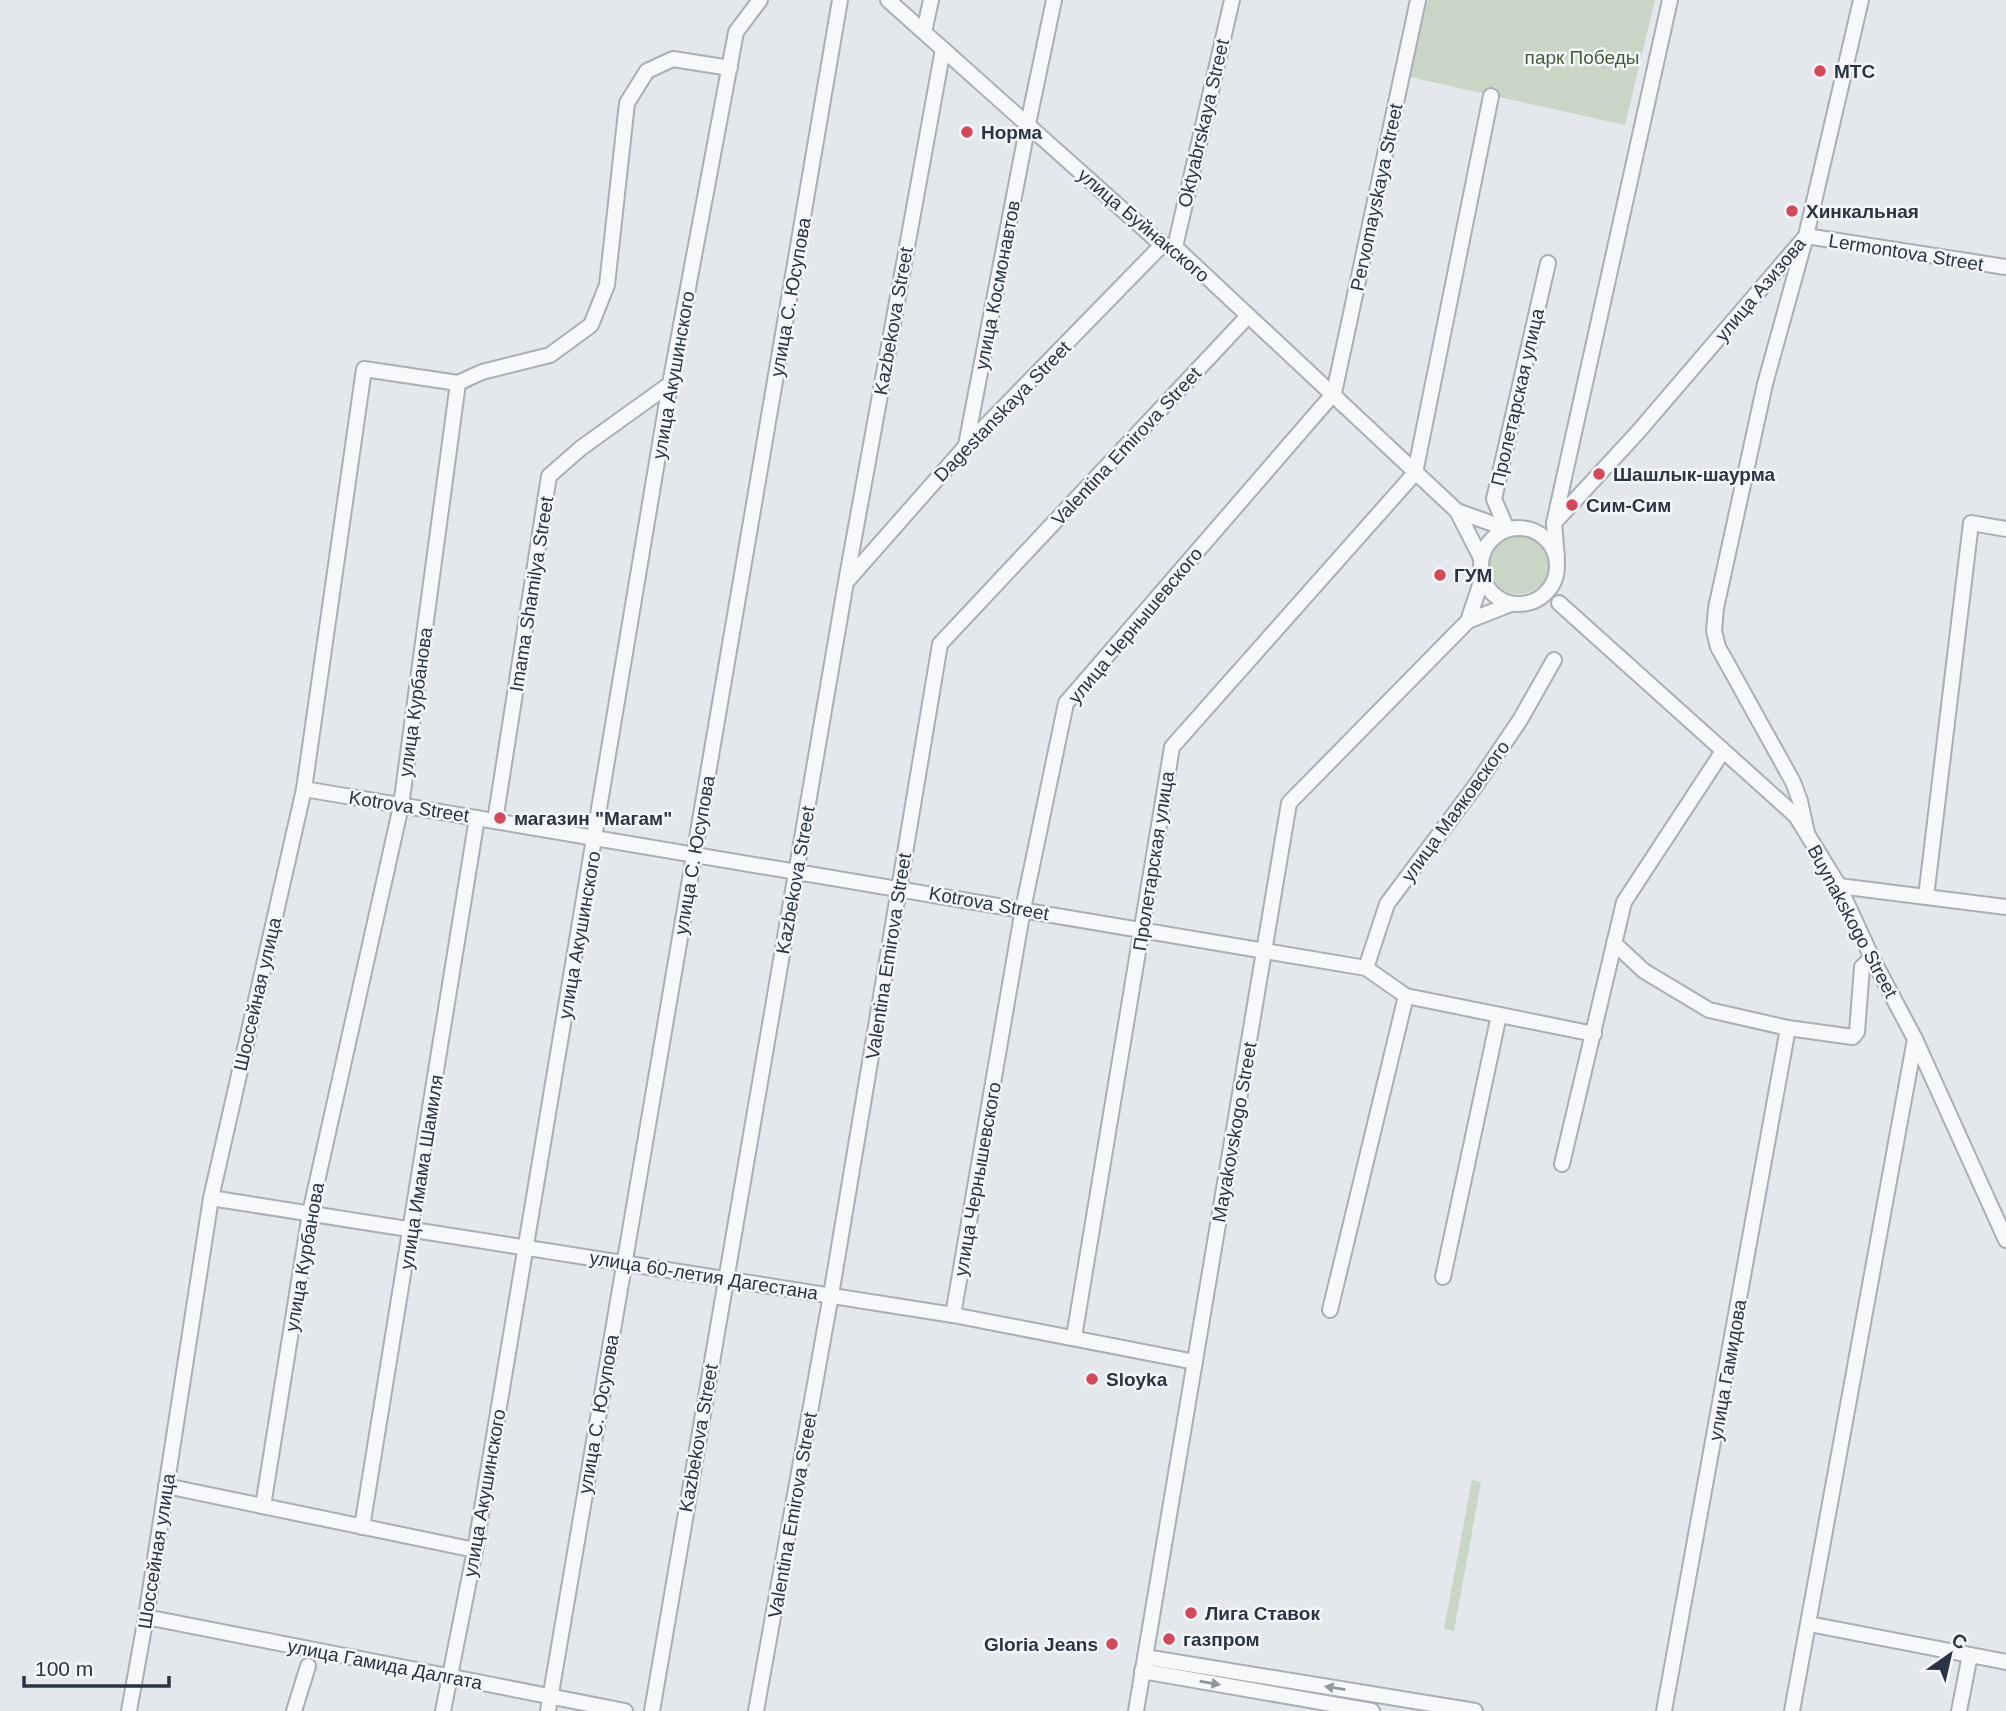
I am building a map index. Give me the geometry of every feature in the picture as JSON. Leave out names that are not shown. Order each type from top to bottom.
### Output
[{"type":"street","name":"улица Акушинского","points":[[443,1711],[475,1550],[670,384],[736,32],[761,0]]},
{"type":"street","name":"улица С. Юсупова","points":[[550,1704],[841,0]]},
{"type":"street","name":"улица Буйнакского","points":[[888,0],[1334,393],[1415,473],[1457,510]]},
{"type":"street","points":[[924,32],[930,0]]},
{"type":"street","name":"улица Космонавтов","points":[[966,446],[1054,0]]},
{"type":"street","name":"Oktyabrskaya Street","points":[[1168,246],[1232,0]]},
{"type":"street","name":"Pervomayskaya Street","points":[[1334,393],[1418,0]]},
{"type":"street","points":[[1534,601],[1559,603],[1554,523],[1670,0]]},
{"type":"street","name":"улица Азизова","points":[[1554,523],[1637,432],[1806,236],[1861,0]]},
{"type":"street","name":"Kazbekova Street","points":[[652,1711],[846,582],[943,49]]},
{"type":"street","points":[[458,383],[482,372],[550,355],[591,325],[607,285],[627,103],[647,71],[673,59],[730,68]]},
{"type":"street","points":[[1415,473],[1491,96]]},
{"type":"street","points":[[1806,236],[1765,384],[1716,608],[1714,631],[1718,647],[1793,782],[1807,833]]},
{"type":"street","name":"Lermontova Street","points":[[1806,236],[2006,267]]},
{"type":"street","name":"Dagestanskaya Street","points":[[846,582],[966,446],[1168,246]]},
{"type":"street","name":"Пролетарская улица","points":[[1507,529],[1494,499],[1548,263]]},
{"type":"street","name":"Valentina Emirova Street","points":[[756,1711],[831,1295],[940,644],[1248,316]]},
{"type":"street","name":"Шоссейная улица","points":[[129,1711],[211,1198],[304,789],[364,369],[458,383]]},
{"type":"street","name":"улица Курбанова","points":[[263,1506],[310,1213],[401,806],[458,383]]},
{"type":"street","name":"Imama Shamilya Street","points":[[495,821],[549,476],[580,448],[670,384]]},
{"type":"street","name":"улица Чернышевского","points":[[953,1315],[1023,909],[1066,703],[1334,393]]},
{"type":"street","name":"Пролетарская улица","points":[[1074,1338],[1172,747],[1415,473]]},
{"type":"street","points":[[1457,510],[1507,529]]},
{"type":"street","points":[[1457,510],[1481,558],[1482,579],[1468,621]]},
{"type":"street","points":[[1529,529],[1554,523]]},
{"type":"street","points":[[1927,897],[1971,523],[2006,529]]},
{"type":"street","points":[[1481,558],[1487,543],[1499,533],[1519,527],[1542,535],[1552,545],[1557,564],[1554,583],[1546,594],[1522,604],[1500,600],[1482,579]]},
{"type":"street","name":"Buynakskogo Street","points":[[1559,603],[1796,816],[1839,886],[1872,958],[1915,1039],[2006,1240]]},
{"type":"street","points":[[1468,621],[1511,604]]},
{"type":"street","name":"Mayakovskogo Street","points":[[1136,1711],[1289,803],[1468,621]]},
{"type":"street","name":"улица Маяковского","points":[[1366,968],[1387,904],[1476,785],[1520,720],[1554,660]]},
{"type":"street","points":[[1562,1164],[1624,902],[1723,751]]},
{"type":"street","name":"Kotrova Street","points":[[304,789],[1366,968],[1406,996],[1594,1034]]},
{"type":"street","name":"улица Имама Шамиля","points":[[362,1527],[477,818]]},
{"type":"street","points":[[1839,886],[2006,907]]},
{"type":"street","points":[[1614,943],[1644,971],[1709,1010],[1788,1028],[1855,1036],[1863,967],[1872,958]]},
{"type":"street","points":[[1331,1310],[1406,996]]},
{"type":"street","points":[[1443,1278],[1499,1015]]},
{"type":"street","name":"улица Гамидова","points":[[1664,1711],[1788,1028]]},
{"type":"street","points":[[1792,1711],[1915,1039]]},
{"type":"street","name":"улица 60-летия Дагестана","points":[[211,1198],[953,1315],[1195,1362]]},
{"type":"street","points":[[166,1486],[475,1550]]},
{"type":"street","name":"улица Гамида Далгата","points":[[146,1617],[449,1676],[550,1704],[625,1711]]},
{"type":"street","points":[[1809,1623],[2006,1662]]},
{"type":"street","points":[[1959,1711],[1970,1655]]},
{"type":"street","points":[[1144,1664],[1366,1710],[1365,1693]]},
{"type":"street","points":[[1144,1664],[1365,1693],[1475,1711]]},
{"type":"street","points":[[294,1711],[308,1667]]},
{"type":"green space","name":"парк Победы","points":[[1417,0],[1655,0],[1625,125],[1401,75]]},
{"type":"green space","points":[[1519,532],[1541,541],[1550,563],[1541,585],[1519,594],[1497,585],[1488,563],[1497,541]]},
{"type":"green space","points":[[1472,1480],[1481,1482],[1454,1631],[1444,1629]]},
{"type":"place","name":"МТС","points":[[1820,71]]},
{"type":"place","name":"Норма","points":[[967,132]]},
{"type":"place","name":"Хинкальная","points":[[1792,211]]},
{"type":"place","name":"Шашлык-шаурма","points":[[1599,474]]},
{"type":"place","name":"Сим-Сим","points":[[1572,505]]},
{"type":"place","name":"ГУМ","points":[[1440,575]]},
{"type":"place","name":"магазин \"Магам\"","points":[[500,818]]},
{"type":"place","name":"Sloyka","points":[[1092,1379]]},
{"type":"place","name":"Лига Ставок","points":[[1191,1613]]},
{"type":"place","name":"газпром","points":[[1169,1639]]},
{"type":"place","name":"Gloria Jeans","points":[[1112,1644]]}]
